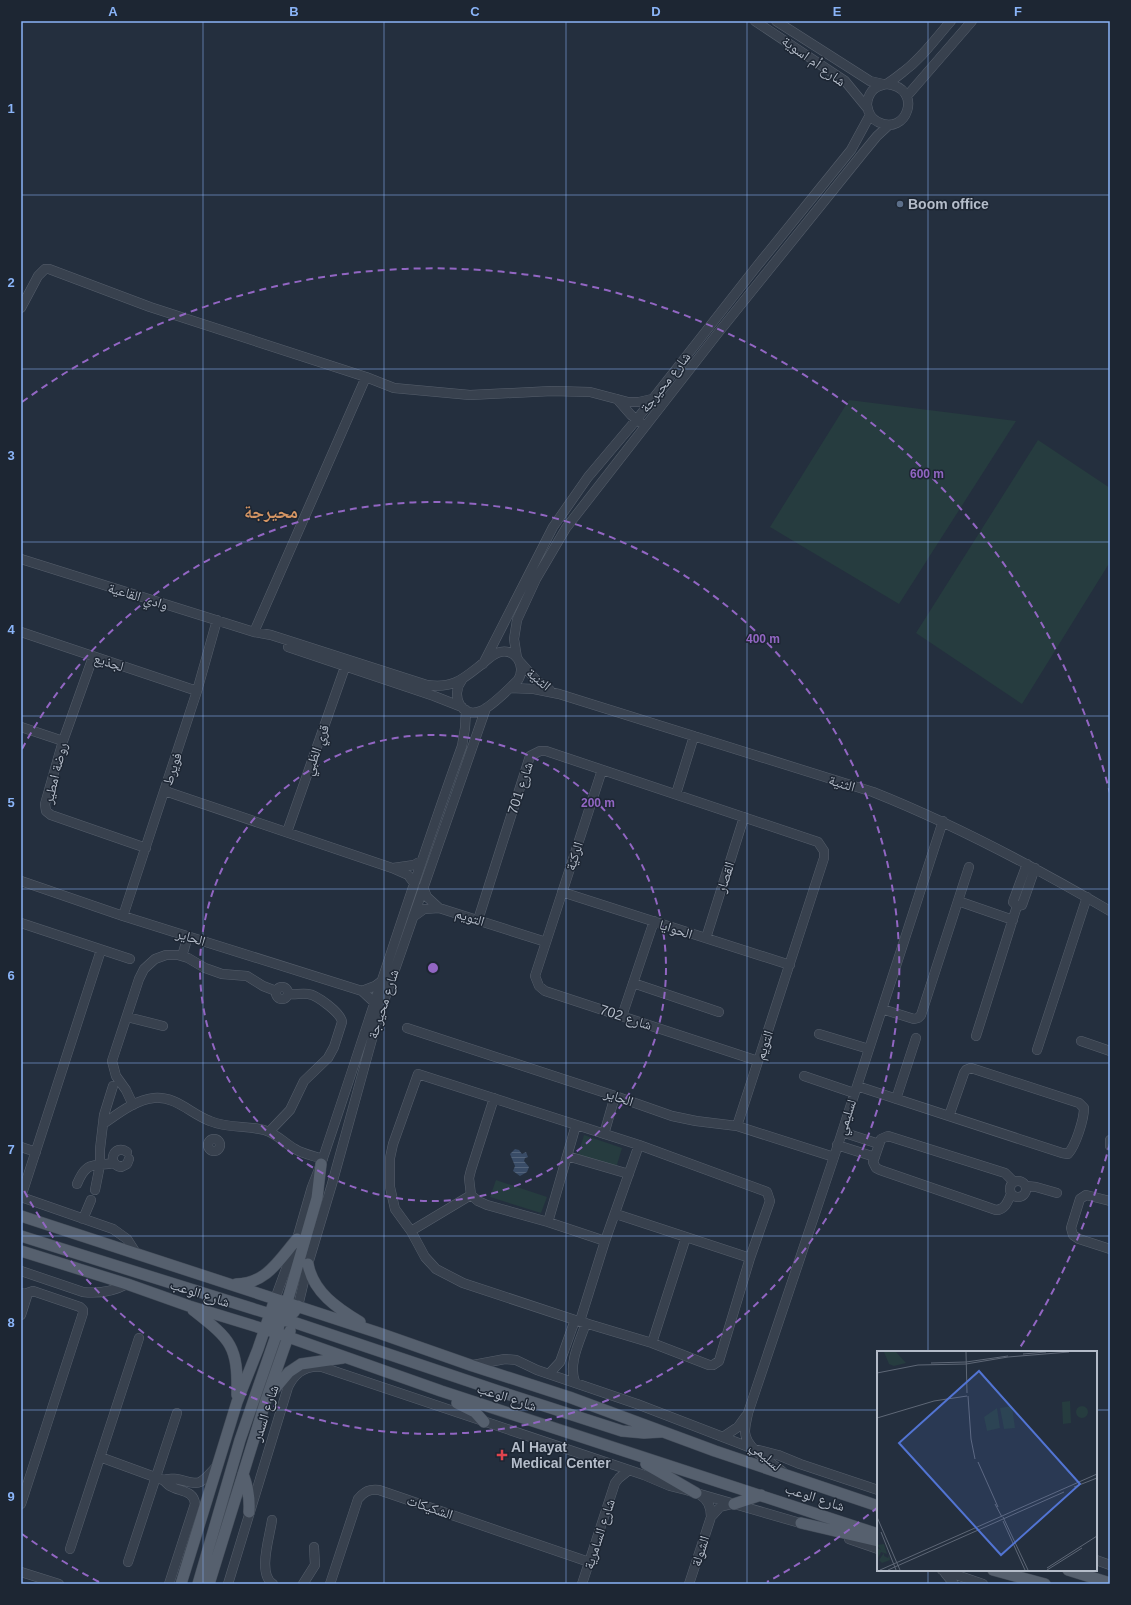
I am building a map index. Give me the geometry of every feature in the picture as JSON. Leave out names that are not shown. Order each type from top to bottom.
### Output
[{"type":"main road","points":[[198,1584],[240,1440],[277,1333],[284,1319],[287,1303],[317,1198],[322,1161]]},
{"type":"main road","name":"شارع الوعب","points":[[21,1216],[298,1306],[473,1366],[570,1397],[715,1451],[877,1506]]},
{"type":"main road","points":[[21,1236],[270,1314],[498,1391],[622,1430],[644,1433],[666,1432]]},
{"type":"main road","points":[[221,1281],[241,1284],[257,1280],[269,1271],[297,1239]]},
{"type":"main road","name":"شارع الوعب","points":[[21,1251],[127,1284],[189,1306],[265,1329],[441,1391],[877,1534]]},
{"type":"main road","points":[[308,1264],[310,1275],[314,1282],[331,1302],[344,1312],[379,1333]]},
{"type":"main road","points":[[275,1299],[281,1307],[284,1319]]},
{"type":"main road","name":"شارع السدر","points":[[181,1584],[206,1508],[216,1467],[237,1402],[275,1299]]},
{"type":"main road","points":[[189,1306],[221,1333],[231,1346],[237,1366],[237,1402]]},
{"type":"main road","points":[[265,1329],[271,1322],[284,1319],[293,1314],[298,1306]]},
{"type":"main road","name":"شارع السدر","points":[[209,1584],[266,1400],[288,1337],[284,1319]]},
{"type":"main road","points":[[266,1400],[294,1367],[308,1362],[347,1358]]},
{"type":"main road","points":[[441,1391],[451,1400],[475,1412],[484,1422]]},
{"type":"main road","points":[[624,1452],[696,1493]]},
{"type":"main road","points":[[243,1474],[248,1486],[250,1499],[249,1512]]},
{"type":"main road","points":[[734,1504],[761,1495]]},
{"type":"main road","points":[[801,1523],[877,1541]]},
{"type":"main road","points":[[998,1571],[1045,1584]]},
{"type":"main road","points":[[1071,1571],[1108,1582]]},
{"type":"street","name":"شارع أم اسوية","points":[[755,21],[845,81],[869,112]]},
{"type":"street","name":"شارع أم اسوية","points":[[776,21],[870,81],[885,84]]},
{"type":"street","points":[[885,84],[899,87],[907,96],[909,102],[906,115],[896,124],[889,125],[875,121],[869,112],[869,96],[872,90],[885,84],[923,54],[951,21]]},
{"type":"street","points":[[907,96],[972,21]]},
{"type":"street","name":"شارع محيرجة","points":[[483,664],[553,527],[588,477],[851,150],[869,112]]},
{"type":"street","name":"شارع محيرجة","points":[[519,660],[514,639],[517,620],[546,560],[566,528],[645,425],[863,153],[877,136],[889,125]]},
{"type":"street","points":[[21,308],[38,276],[45,269],[49,269],[150,307],[366,377],[394,388],[470,395],[552,391],[590,392],[628,402],[639,402],[652,399]]},
{"type":"street","points":[[254,632],[366,377]]},
{"type":"street","points":[[617,399],[631,415],[645,425]]},
{"type":"street","name":"وادي القاعية","points":[[21,559],[254,632],[271,635],[427,685],[442,686],[462,680]]},
{"type":"street","name":"فويرط","points":[[124,916],[197,691],[217,620]]},
{"type":"street","name":"لجذيع","points":[[21,632],[197,691]]},
{"type":"street","name":"وادي القاعية","points":[[254,632],[265,639],[434,696],[464,709]]},
{"type":"street","points":[[462,680],[498,652],[512,654],[519,660],[522,672],[510,688],[486,708],[477,712],[464,709]]},
{"type":"street","name":"روضة امطير","points":[[93,657],[63,741],[45,804],[46,810],[51,815],[146,848]]},
{"type":"street","name":"الثنية","points":[[519,660],[537,681],[559,694]]},
{"type":"street","name":"قري الظبي","points":[[287,832],[345,667]]},
{"type":"street","name":"شارع محيرجة","points":[[275,1299],[297,1239],[312,1187],[376,1004],[421,861],[462,746],[465,728],[464,709],[456,697],[458,685],[462,680]]},
{"type":"street","name":"الثنية","points":[[510,688],[534,689],[559,694],[873,792],[943,821],[1031,866],[1110,911]]},
{"type":"street","name":"شارع محيرجة","points":[[298,1306],[308,1264],[377,1021],[486,708]]},
{"type":"street","points":[[21,727],[63,741]]},
{"type":"street","points":[[676,794],[694,736]]},
{"type":"street","name":"شارع 701","points":[[478,920],[530,756],[540,751],[546,751],[816,840],[821,844],[824,851],[824,858],[790,965]]},
{"type":"street","name":"الركيّة","points":[[546,942],[602,770]]},
{"type":"street","points":[[165,791],[392,868],[408,875],[414,883]]},
{"type":"street","name":"القصار","points":[[706,938],[744,817]]},
{"type":"street","name":"لسليمي","points":[[787,1475],[754,1449],[748,1441],[746,1434],[748,1413],[834,1157],[943,821]]},
{"type":"street","points":[[392,868],[414,865],[421,861]]},
{"type":"street","points":[[976,1036],[1017,906],[1013,902],[1031,866]]},
{"type":"street","points":[[882,1009],[914,1019],[921,1015],[969,867]]},
{"type":"street","name":"الحاير","points":[[21,881],[124,916],[362,991],[376,1004]]},
{"type":"street","name":"التويم","points":[[423,887],[427,897],[439,908]]},
{"type":"street","name":"الحوايا","points":[[562,892],[790,965]]},
{"type":"street","points":[[1038,1050],[1087,898]]},
{"type":"street","points":[[958,901],[1013,920]]},
{"type":"street","name":"التويم","points":[[412,918],[415,914],[424,909],[439,908],[546,942]]},
{"type":"street","points":[[622,1016],[654,921]]},
{"type":"street","points":[[21,923],[130,959]]},
{"type":"street","points":[[182,956],[188,936]]},
{"type":"street","name":"شارع 702","points":[[546,942],[535,976],[539,986],[545,991],[758,1061]]},
{"type":"street","points":[[101,950],[21,1197],[113,1229],[132,1246],[136,1253]]},
{"type":"street","points":[[133,1105],[116,1076],[112,1066],[114,1052],[139,979],[147,965],[161,956],[182,956],[222,974],[247,976],[262,986],[276,991],[276,995],[281,999],[285,999],[288,994],[304,994],[314,996],[339,1015],[342,1022],[334,1047],[328,1058],[304,1081],[290,1110],[269,1132]]},
{"type":"street","name":"التويم","points":[[737,1126],[790,965]]},
{"type":"street","points":[[362,991],[375,986],[383,980]]},
{"type":"street","points":[[632,983],[719,1012]]},
{"type":"street","points":[[127,1017],[163,1026]]},
{"type":"street","name":"الحاير","points":[[407,1028],[672,1116],[696,1121],[737,1126],[834,1157]]},
{"type":"street","points":[[819,1034],[869,1049]]},
{"type":"street","points":[[896,1099],[916,1038]]},
{"type":"street","points":[[1081,1041],[1110,1050]]},
{"type":"street","points":[[804,1076],[896,1099],[1062,1153],[1068,1154],[1072,1149],[1084,1114],[1084,1108],[1079,1102],[971,1068],[966,1070],[964,1073],[949,1116]]},
{"type":"street","points":[[420,1074],[576,1125],[639,1145],[767,1192],[770,1201],[750,1258],[721,1358],[713,1365],[709,1365],[652,1343],[580,1321],[451,1278],[436,1269],[425,1257],[411,1231],[395,1209],[390,1187],[390,1165],[393,1144],[417,1076],[420,1074]]},
{"type":"street","points":[[95,1190],[100,1165],[103,1124],[113,1086]]},
{"type":"street","points":[[604,1134],[615,1096]]},
{"type":"street","points":[[103,1124],[133,1105],[154,1098],[167,1099],[180,1104],[202,1118],[225,1126],[259,1129],[269,1132],[296,1149],[322,1161]]},
{"type":"street","points":[[494,1098],[471,1170],[471,1195],[478,1201],[605,1241]]},
{"type":"street","points":[[548,1222],[576,1125]]},
{"type":"street","points":[[217,1140],[225,1126]]},
{"type":"street","points":[[842,1132],[879,1144]]},
{"type":"street","points":[[1014,1182],[1005,1173],[888,1136],[882,1137],[875,1157],[874,1166],[880,1170],[992,1209],[1000,1210],[1005,1207],[1011,1194],[1010,1186],[1014,1182],[1020,1181],[1026,1186],[1036,1187],[1057,1193]]},
{"type":"street","points":[[1110,1140],[1110,1146]]},
{"type":"street","points":[[575,1382],[573,1363],[580,1321],[605,1241],[616,1214],[639,1145]]},
{"type":"street","points":[[837,1145],[875,1157]]},
{"type":"street","points":[[21,1147],[36,1152]]},
{"type":"street","points":[[77,1184],[80,1175],[86,1168],[93,1165],[114,1163],[121,1167],[127,1164],[128,1156],[120,1150],[115,1152],[112,1157],[114,1163]]},
{"type":"street","points":[[567,1156],[629,1174]]},
{"type":"street","points":[[1011,1194],[1016,1198],[1022,1197],[1026,1192],[1026,1186]]},
{"type":"street","points":[[411,1231],[471,1195]]},
{"type":"street","points":[[1110,1201],[1086,1195],[1080,1199],[1071,1228],[1073,1235],[1079,1239],[1110,1249]]},
{"type":"street","points":[[83,1219],[91,1200]]},
{"type":"street","points":[[616,1214],[750,1258]]},
{"type":"street","points":[[652,1343],[686,1237]]},
{"type":"street","points":[[21,1271],[83,1292],[110,1292],[127,1284]]},
{"type":"street","points":[[21,1315],[25,1293],[33,1291],[80,1307],[83,1310],[21,1504]]},
{"type":"street","points":[[549,1374],[560,1362],[580,1321]]},
{"type":"street","points":[[70,1549],[139,1338]]},
{"type":"street","name":"شارع الوعب","points":[[473,1366],[510,1359],[521,1362],[537,1370],[679,1419],[754,1449],[778,1455],[800,1464],[877,1490]]},
{"type":"street","name":"شارع السدر","points":[[228,1584],[288,1387],[292,1379],[305,1368],[313,1366],[322,1368],[484,1422]]},
{"type":"street","points":[[128,1562],[160,1478],[177,1413]]},
{"type":"street","name":"لسليمي","points":[[724,1437],[738,1427],[748,1413]]},
{"type":"street","name":"شارع الوعب","points":[[484,1422],[607,1462],[670,1486],[801,1523],[877,1548]]},
{"type":"street","points":[[100,1457],[160,1478],[176,1478],[194,1483],[200,1482],[216,1467]]},
{"type":"street","name":"شارع السامرية","points":[[607,1462],[614,1470],[615,1483]]},
{"type":"street","name":"شارع السامرية","points":[[582,1584],[615,1483],[622,1474],[629,1470]]},
{"type":"street","points":[[160,1478],[171,1487],[192,1495],[195,1498],[196,1504],[169,1584]]},
{"type":"street","name":"الشكيكات","points":[[330,1584],[358,1499],[366,1491],[371,1490],[379,1490],[589,1562]]},
{"type":"street","name":"الشولة","points":[[690,1584],[711,1517],[711,1509],[708,1502],[703,1496],[696,1493]]},
{"type":"street","name":"الشولة","points":[[711,1517],[720,1507],[734,1504]]},
{"type":"street","points":[[272,1520],[264,1566],[267,1577],[273,1584]]},
{"type":"street","points":[[303,1584],[316,1565],[314,1547]]},
{"type":"street","points":[[1097,1560],[1110,1564]]},
{"type":"street","points":[[943,1571],[949,1576],[954,1584]]},
{"type":"street","points":[[945,1571],[980,1583]]},
{"type":"street","points":[[21,1572],[35,1580],[59,1584]]},
{"type":"street","points":[[963,1584],[980,1583]]},
{"type":"green space","points":[[849,400],[1016,421],[899,604],[770,527]]},
{"type":"green space","points":[[1038,440],[1110,488],[1110,562],[1022,704],[916,633]]},
{"type":"green space","points":[[584,1135],[622,1148],[616,1168],[578,1155]]},
{"type":"green space","points":[[496,1180],[547,1197],[541,1213],[490,1197]]},
{"type":"water","points":[[515,1149],[519,1150],[522,1154],[526,1152],[528,1157],[525,1158],[524,1161],[529,1167],[527,1172],[520,1176],[513,1171],[515,1166],[510,1154]]},
{"type":"place","name":"Boom office","points":[[900,204]]},
{"type":"place","name":"Al Hayat Medical Center","points":[[502,1455]]},
{"type":"district","name":"محيرجة","points":[[271,512]]}]
